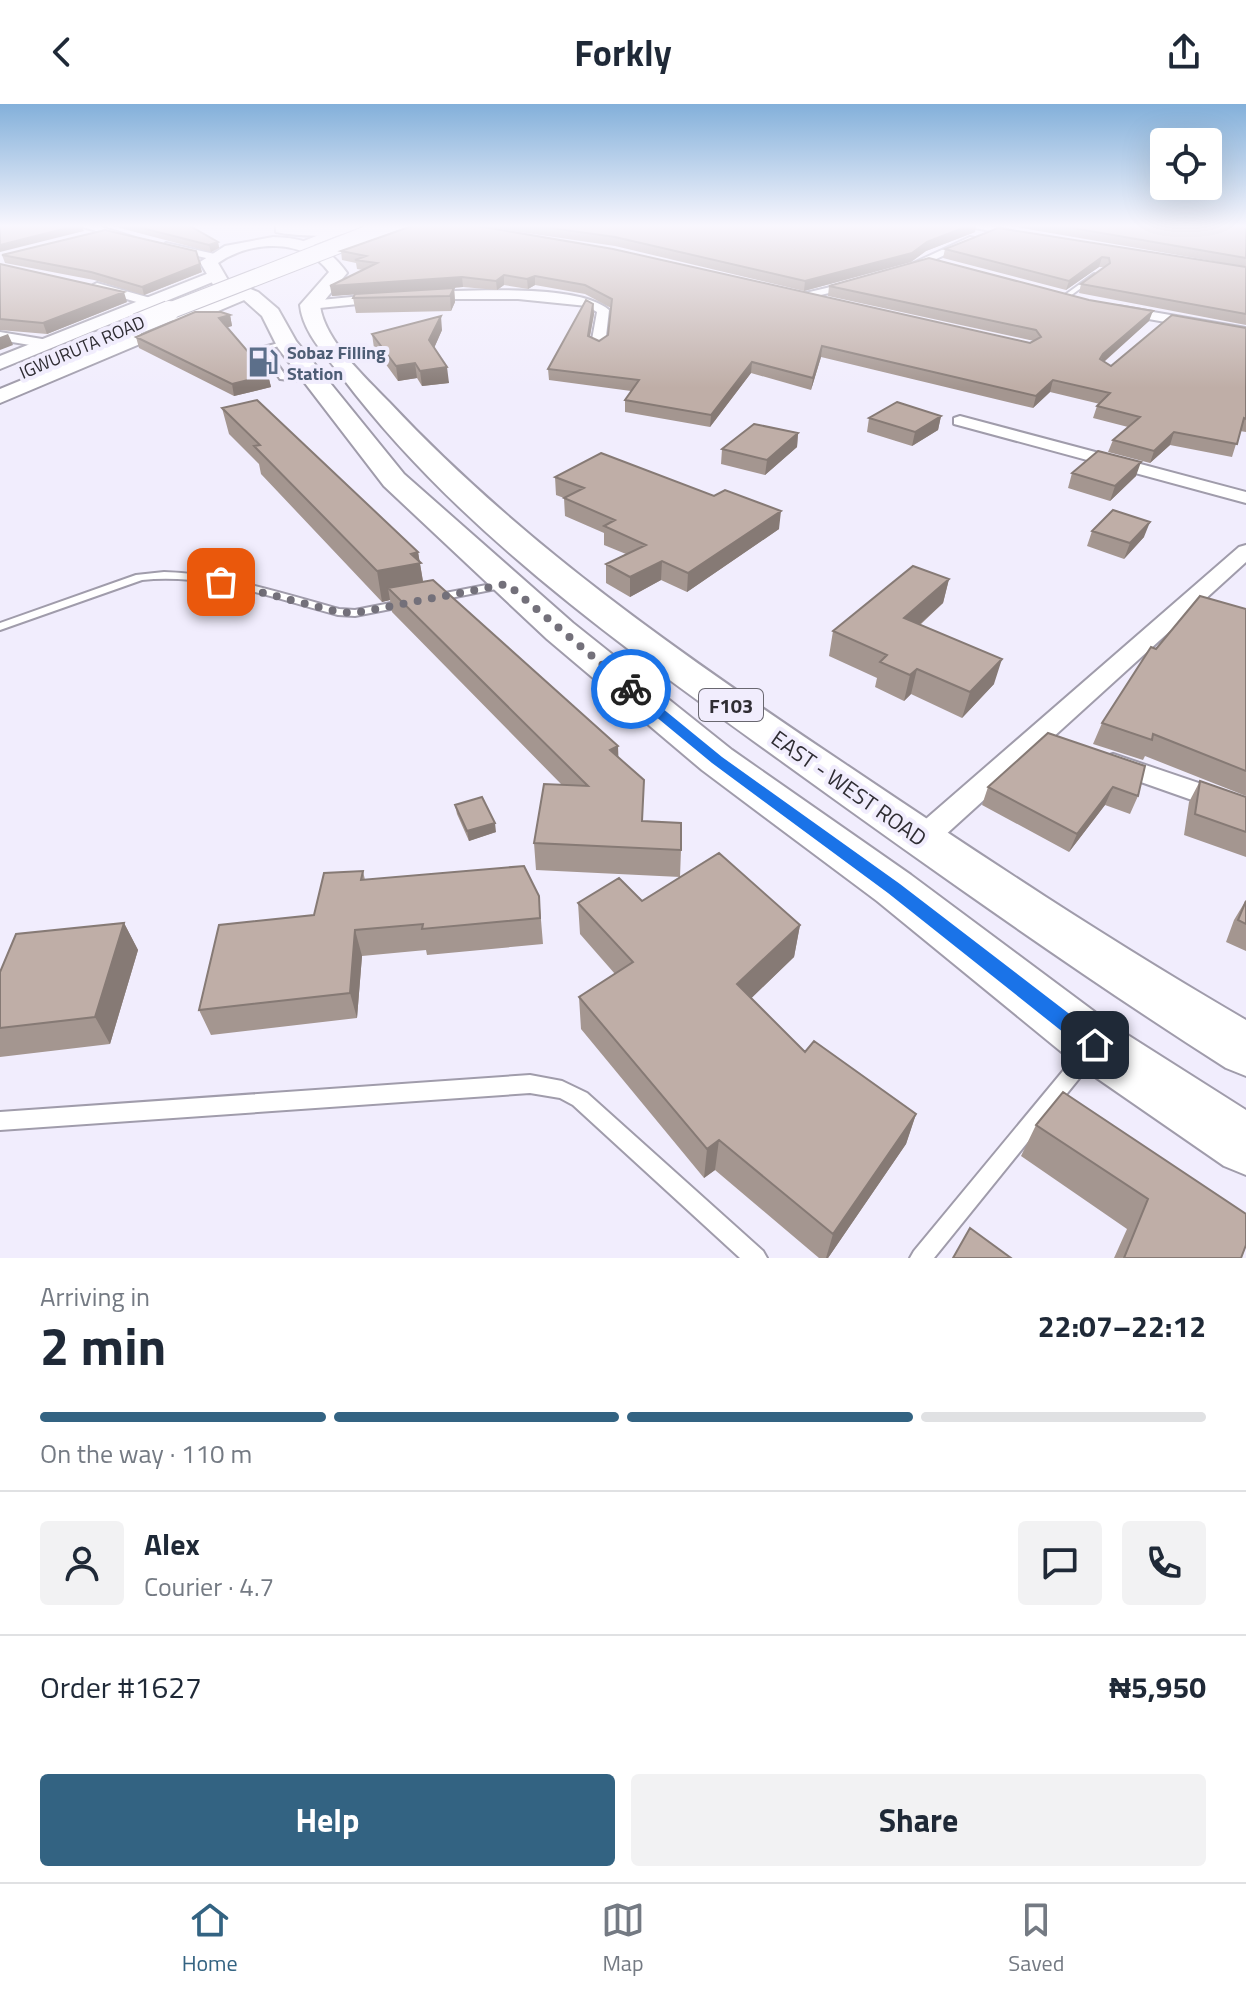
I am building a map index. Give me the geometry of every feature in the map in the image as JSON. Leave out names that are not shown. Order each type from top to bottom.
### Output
[{"type":"main road","points":[[0,363],[150,302],[188,280]]},
{"type":"main road","name":"EAST - WEST ROAD","points":[[227,280],[230,290],[288,298],[312,323],[390,448],[394,480],[507,584],[717,760],[894,888],[1095,1045],[1246,1145]]},
{"type":"main road","points":[[129,323],[230,280]]},
{"type":"main road","name":"IGWURUTA ROAD","points":[[0,371],[244,280]]},
{"type":"main road","points":[[288,298],[291,280]]},
{"type":"main road","points":[[189,316],[233,311],[288,298],[308,280]]},
{"type":"main road","name":"EAST - WEST ROAD","points":[[288,298],[316,381],[390,448],[750,720],[922,839],[1246,1050]]},
{"type":"main road","points":[[0,397],[189,316],[288,298]]},
{"type":"main road","name":"IGWURUTA ROAD","points":[[0,381],[129,323]]},
{"type":"street","points":[[831,302],[799,295],[872,280]]},
{"type":"street","points":[[83,284],[150,302]]},
{"type":"street","points":[[415,296],[501,295],[595,304],[603,310],[598,345]]},
{"type":"street","points":[[1058,296],[1160,323],[1246,332]]},
{"type":"street","points":[[288,298],[399,297]]},
{"type":"street","points":[[0,336],[48,344]]},
{"type":"street","points":[[960,421],[1246,498]]},
{"type":"street","points":[[922,839],[1246,551]]},
{"type":"street","points":[[1192,598],[1219,608]]},
{"type":"street","points":[[1035,736],[1065,747]]},
{"type":"street","points":[[1095,757],[1246,809]]},
{"type":"lane","points":[[1058,296],[1086,280]]},
{"type":"lane","points":[[0,627],[159,573],[192,575],[338,612],[355,613],[507,584]]},
{"type":"lane","points":[[921,1258],[1095,1045]]},
{"type":"lane","points":[[0,1121],[530,1084],[562,1090],[580,1099],[756,1258]]},
{"type":"building","points":[[0,280],[70,280],[124,292],[43,323],[0,319]]},
{"type":"building","points":[[118,280],[160,280],[142,287]]},
{"type":"building","points":[[343,280],[420,280],[330,286]]},
{"type":"building","points":[[556,280],[750,280],[1030,343],[1041,337],[1036,330],[829,286],[851,280],[1012,280],[1089,300],[1153,311],[1103,354],[1100,359],[1111,366],[1172,315],[1246,328],[1246,419],[1237,444],[1174,432],[1154,451],[1113,440],[1140,417],[1097,406],[1110,393],[1053,380],[1036,396],[822,346],[813,378],[752,362],[711,415],[625,400],[639,380],[548,369],[586,300],[593,304],[588,336],[599,341],[608,335],[612,299],[585,285]]},
{"type":"building","points":[[1087,280],[1246,280],[1246,314],[1081,284]]},
{"type":"building","points":[[454,288],[450,296],[353,298],[355,294]]},
{"type":"building","points":[[195,312],[230,315],[219,318],[268,375],[232,384],[136,337]]},
{"type":"building","points":[[441,316],[429,340],[447,367],[420,371],[415,363],[396,366],[372,334]]},
{"type":"building","points":[[257,400],[418,552],[411,554],[421,563],[377,571],[254,446],[260,445],[222,408]]},
{"type":"building","points":[[897,402],[941,416],[915,432],[869,418]]},
{"type":"building","points":[[754,424],[798,433],[767,460],[722,449]]},
{"type":"building","points":[[1098,451],[1141,462],[1115,486],[1072,473]]},
{"type":"building","points":[[601,453],[714,496],[725,490],[781,511],[688,573],[662,561],[630,577],[606,564],[646,545],[604,526],[615,520],[564,498],[584,488],[555,477]]},
{"type":"building","points":[[1113,510],[1150,522],[1130,543],[1092,531]]},
{"type":"building","points":[[913,566],[949,579],[904,618],[1002,659],[970,692],[917,669],[910,675],[880,662],[887,655],[833,631]]},
{"type":"building","points":[[433,580],[618,746],[610,750],[644,780],[642,821],[681,823],[681,850],[534,843],[544,784],[588,786],[388,588]]},
{"type":"building","points":[[1200,596],[1246,609],[1246,771],[1153,734],[1152,740],[1102,723],[1151,647],[1156,649]]},
{"type":"building","points":[[1048,733],[1145,766],[1138,796],[1113,787],[1077,834],[988,787]]},
{"type":"building","points":[[1200,781],[1246,797],[1246,832],[1195,814]]},
{"type":"building","points":[[482,797],[495,823],[467,831],[455,805]]},
{"type":"building","points":[[719,853],[800,925],[737,984],[805,1052],[814,1041],[916,1114],[833,1234],[719,1140],[707,1149],[579,997],[633,962],[578,903],[619,878],[642,901]]},
{"type":"building","points":[[524,866],[539,896],[540,918],[422,929],[423,924],[355,930],[350,993],[199,1010],[219,925],[314,915],[324,873],[363,871],[361,880]]},
{"type":"building","points":[[1246,901],[1246,924],[1238,920]]},
{"type":"building","points":[[124,923],[95,1017],[0,1028],[0,972],[16,934]]},
{"type":"building","points":[[1063,1092],[1246,1214],[1246,1245],[1241,1258],[1124,1258],[1148,1199],[1036,1125]]},
{"type":"building","points":[[970,1228],[1011,1258],[953,1258]]},
{"type":"way so far","points":[[221,582],[338,612],[355,613],[507,584],[631,689]]},
{"type":"place","name":"Sobaz Filling Station","points":[[263,362]]},
{"type":"route","points":[[631,689],[717,760],[894,888],[1095,1045]]}]
